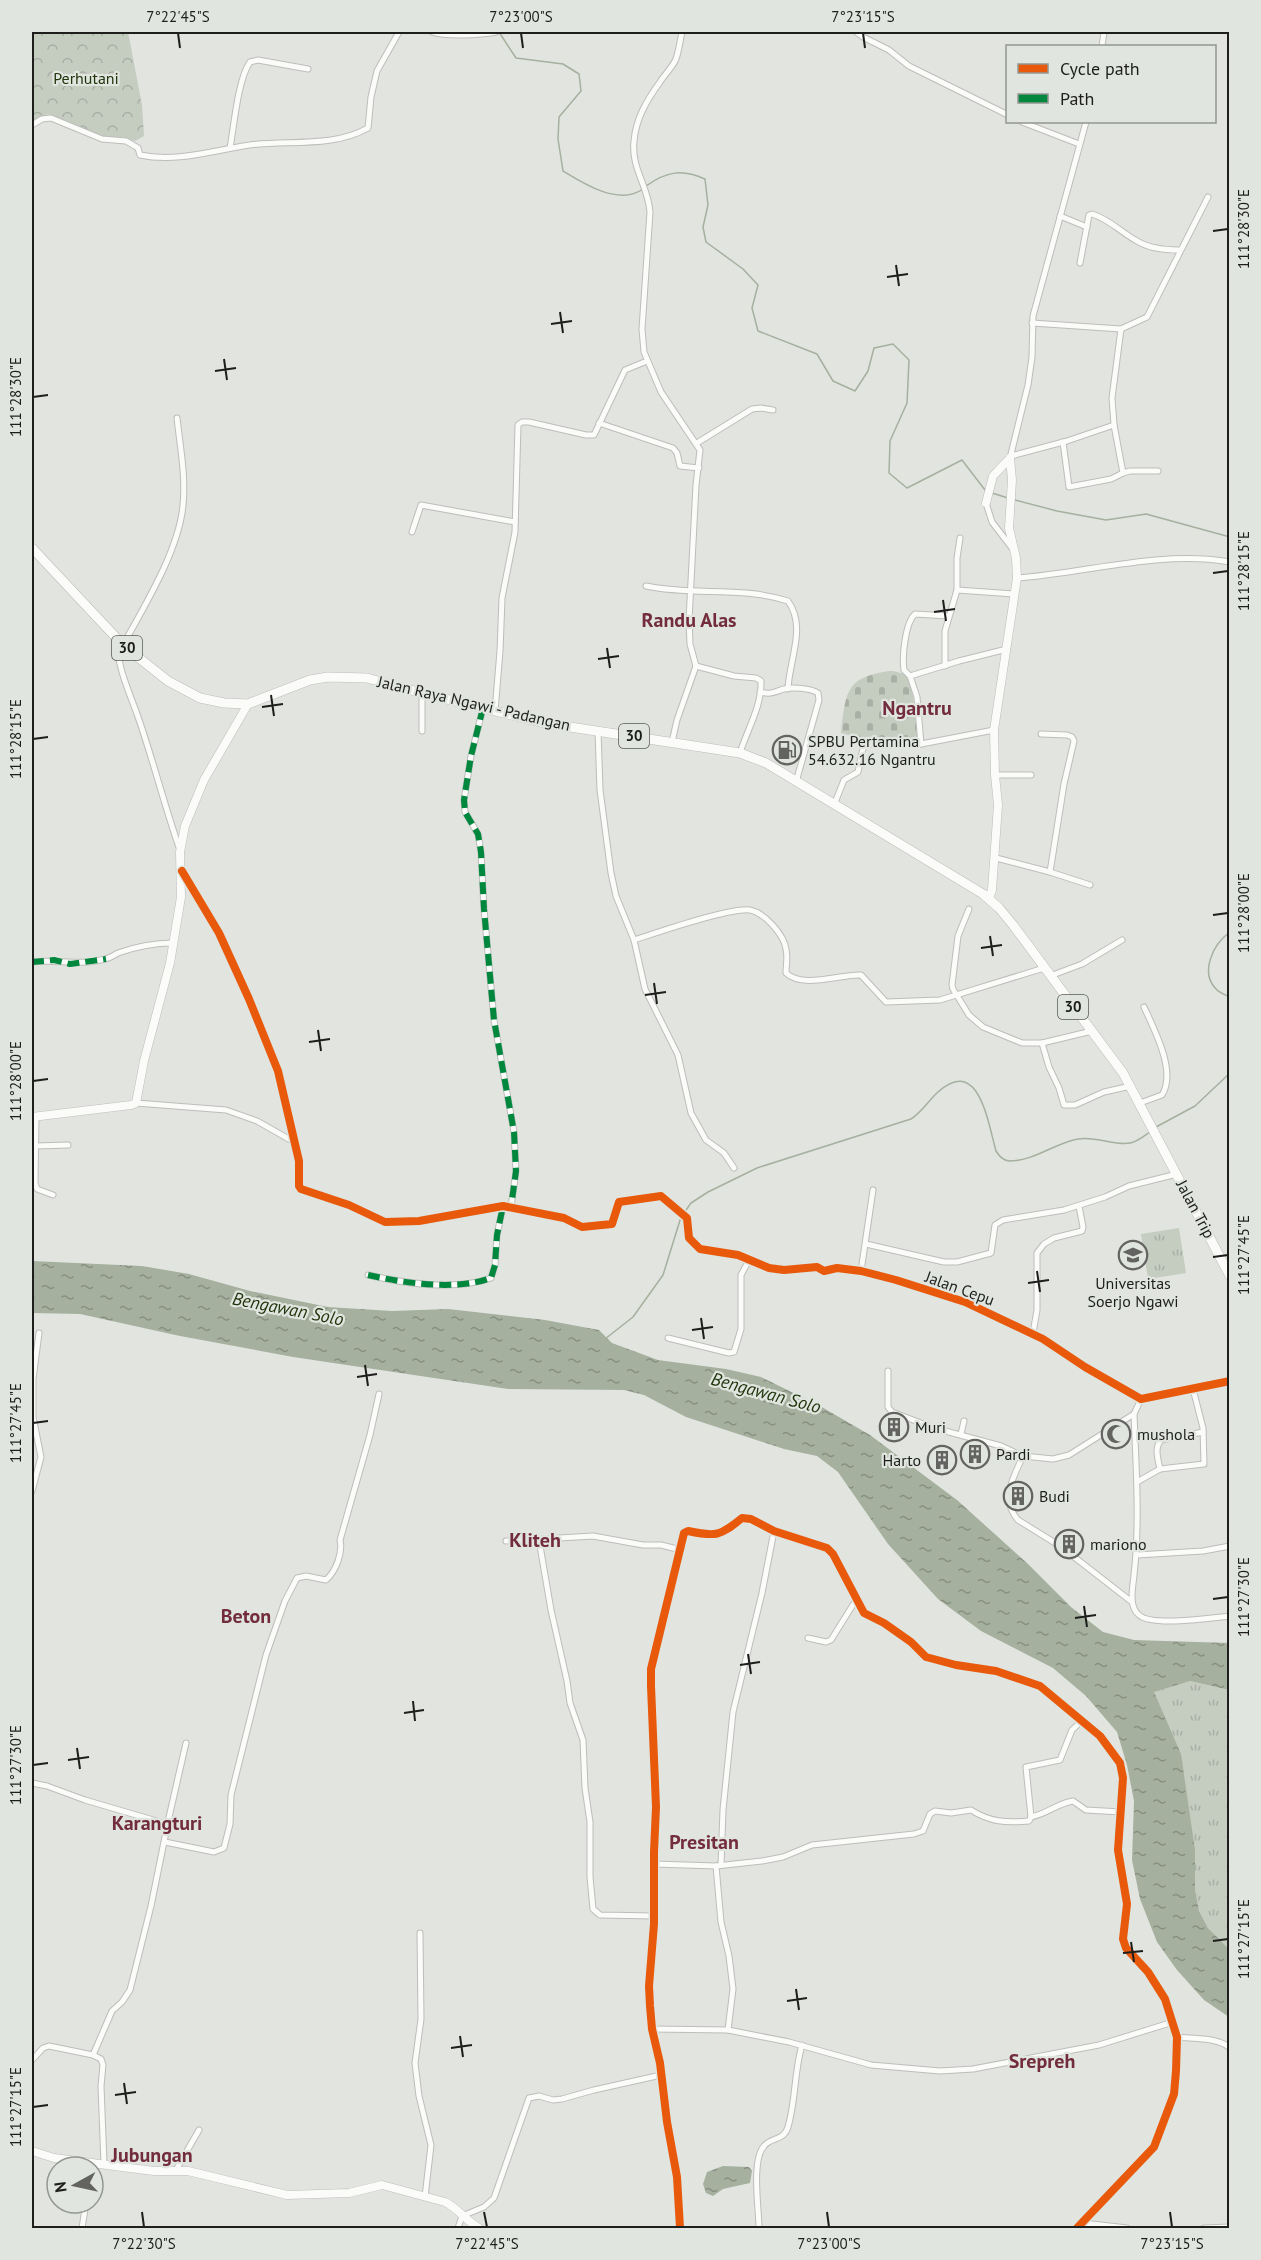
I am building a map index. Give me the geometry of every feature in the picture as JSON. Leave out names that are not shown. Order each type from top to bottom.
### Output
[{"type":"highway","name":"Jalan Raya Ngawi - Padangan","points":[[32,548],[120,642],[153,671],[189,693],[224,703],[248,704],[310,680],[328,677],[367,678],[544,723],[740,753],[766,763],[989,898],[1013,925],[1131,1086],[1161,1143]]},
{"type":"highway","name":"Jalan Trip","points":[[1161,1143],[1230,1276]]},
{"type":"street","points":[[32,125],[42,119],[51,118],[104,140],[126,141],[137,148],[139,154],[143,156],[190,156],[252,145],[324,141],[367,129],[377,71],[399,32]]},
{"type":"street","points":[[432,32],[438,34],[495,32]]},
{"type":"street","points":[[672,741],[696,666],[689,636],[700,450],[664,398],[646,361],[642,339],[650,212],[646,190],[634,161],[636,125],[646,102],[675,59],[682,32]]},
{"type":"street","points":[[856,32],[923,73],[1006,114]]},
{"type":"street","points":[[230,148],[237,107],[250,62],[258,60],[308,69]]},
{"type":"street","points":[[1025,123],[1079,144]]},
{"type":"street","points":[[989,898],[996,858],[998,805],[994,730],[1017,578],[1009,521],[1012,480],[1010,457],[1028,385],[1032,357],[1032,323],[1086,123]]},
{"type":"street","points":[[1032,323],[1121,329],[1141,320],[1150,312],[1208,196]]},
{"type":"street","points":[[1080,263],[1089,215],[1093,214],[1113,223],[1143,244],[1162,250],[1179,250]]},
{"type":"street","points":[[1060,216],[1086,227]]},
{"type":"street","points":[[1121,329],[1112,398],[1114,425],[1123,473]]},
{"type":"street","points":[[495,711],[502,598],[515,522],[516,448],[519,423],[547,424],[590,436],[594,435],[625,370],[646,361]]},
{"type":"street","points":[[697,443],[752,409],[773,410]]},
{"type":"street","points":[[136,1102],[144,1061],[170,963],[181,897],[182,871],[180,852],[117,655],[120,642],[149,597],[181,523],[184,484],[177,417]]},
{"type":"street","points":[[599,423],[673,448],[677,453],[680,466],[699,468]]},
{"type":"street","points":[[1012,548],[992,522],[986,503],[995,472],[1010,457],[1114,425]]},
{"type":"street","points":[[1064,442],[1069,486],[1111,479],[1130,471],[1158,471]]},
{"type":"street","points":[[412,532],[421,506],[515,522]]},
{"type":"street","points":[[945,666],[944,645],[948,616],[957,590],[957,558],[960,538]]},
{"type":"street","points":[[1017,578],[1080,572],[1159,558],[1199,558],[1230,562]]},
{"type":"street","points":[[646,586],[692,592],[744,593],[778,598],[790,603],[797,642],[788,688]]},
{"type":"street","points":[[957,590],[1014,594]]},
{"type":"street","points":[[921,744],[917,697],[903,664],[907,634],[912,616],[915,614],[948,616]]},
{"type":"street","points":[[910,676],[1007,649]]},
{"type":"street","points":[[696,666],[759,679],[762,683],[752,726],[746,733],[740,753]]},
{"type":"street","points":[[760,692],[773,694],[788,688],[813,690],[819,695],[796,782]]},
{"type":"street","points":[[422,693],[422,731]]},
{"type":"street","points":[[180,852],[185,826],[196,797],[248,704]]},
{"type":"street","points":[[182,871],[219,933],[278,1071],[299,1161],[301,1189],[349,1205],[382,1221],[419,1221],[503,1206],[511,1208],[516,1171],[514,1132],[494,1020],[481,852],[478,834],[465,812],[464,800],[471,756],[483,708]]},
{"type":"street","points":[[834,805],[844,780],[858,772],[862,748],[865,745],[873,743],[921,744],[994,730]]},
{"type":"street","points":[[598,731],[600,790],[610,873],[616,896],[634,940],[648,999],[681,1062],[691,1113],[706,1140],[723,1153],[734,1168]]},
{"type":"street","points":[[1041,734],[1067,735],[1071,736],[1074,741],[1050,872]]},
{"type":"street","points":[[995,775],[1031,775]]},
{"type":"street","points":[[996,858],[1090,885]]},
{"type":"street","points":[[969,909],[958,936],[952,985],[969,1015],[983,1027],[1022,1043],[1042,1043],[1092,1031]]},
{"type":"street","points":[[634,940],[731,912],[749,910],[764,917],[782,939],[787,950],[786,973],[791,977],[820,980],[861,975],[886,1002],[929,1001],[1047,972],[1075,968],[1122,940]]},
{"type":"street","points":[[32,962],[54,960],[70,964],[106,959],[117,953],[142,946],[173,943]]},
{"type":"street","points":[[1140,1103],[1162,1095],[1166,1085],[1164,1054],[1144,1007]]},
{"type":"street","points":[[1042,1043],[1065,1106],[1075,1105],[1104,1092],[1131,1086]]},
{"type":"street","points":[[53,1195],[37,1189],[35,1183],[34,1116],[131,1105],[136,1102],[226,1110],[257,1121],[294,1142]]},
{"type":"street","points":[[36,1146],[68,1145]]},
{"type":"street","points":[[866,1244],[944,1262],[957,1262],[991,1253],[995,1225],[999,1222],[1079,1206],[1121,1189],[1177,1174]]},
{"type":"street","points":[[861,1271],[873,1190]]},
{"type":"street","name":"Jalan Cepu","points":[[511,1208],[564,1218],[585,1227],[612,1224],[618,1203],[621,1201],[661,1196],[687,1218],[688,1236],[698,1248],[738,1255],[769,1268],[784,1270],[817,1267],[824,1271],[837,1268],[861,1271],[958,1299],[1033,1333],[1141,1400]]},
{"type":"street","points":[[368,1275],[399,1282],[457,1284],[491,1278],[495,1266],[497,1235],[503,1206]]},
{"type":"street","points":[[1033,1333],[1037,1310],[1037,1253],[1044,1244],[1054,1238],[1082,1231],[1079,1206]]},
{"type":"street","points":[[668,1338],[729,1353],[734,1352],[741,1329],[741,1275],[749,1260]]},
{"type":"street","points":[[32,1491],[41,1457],[34,1443],[32,1392],[39,1334]]},
{"type":"street","points":[[888,1371],[890,1411],[912,1421],[1001,1446],[1023,1456],[1053,1459],[1069,1455],[1134,1414]]},
{"type":"street","points":[[1132,1602],[1137,1555],[1134,1414],[1141,1400],[1230,1381]]},
{"type":"street","points":[[1137,1482],[1161,1469],[1204,1464],[1203,1432],[1193,1389]]},
{"type":"street","points":[[165,1842],[214,1852],[224,1848],[230,1824],[231,1795],[273,1634],[285,1600],[297,1578],[306,1576],[326,1580],[336,1566],[341,1547],[340,1540],[380,1394]]},
{"type":"street","points":[[961,1434],[964,1420]]},
{"type":"street","points":[[1161,1469],[1157,1452],[1158,1443],[1161,1440],[1203,1432]]},
{"type":"street","points":[[1023,1456],[1009,1490],[1009,1504],[1014,1515],[1018,1520],[1060,1546],[1132,1602],[1139,1616],[1161,1621],[1230,1616]]},
{"type":"street","points":[[680,2229],[677,2177],[652,2029],[649,1986],[654,1916],[657,1807],[651,1669],[685,1532],[720,1534],[744,1518],[830,1550],[866,1616],[884,1623],[911,1642],[926,1657],[956,1665],[996,1671],[1033,1682],[1083,1720],[1107,1743],[1120,1763],[1123,1778],[1118,1850],[1127,1899],[1124,1944],[1156,1982],[1173,2022],[1177,2037],[1174,2094],[1154,2147],[1077,2229]]},
{"type":"street","points":[[728,2030],[733,1989],[721,1922],[719,1865],[723,1810],[733,1712],[762,1593],[774,1531]]},
{"type":"street","points":[[506,1541],[593,1536],[681,1550]]},
{"type":"street","points":[[539,1540],[570,1703],[583,1740],[585,1788],[590,1822],[590,1877],[593,1909],[600,1915],[654,1916]]},
{"type":"street","points":[[1137,1555],[1203,1551],[1230,1546]]},
{"type":"street","points":[[808,1638],[826,1642],[831,1640],[856,1600]]},
{"type":"street","points":[[1031,1817],[1026,1767],[1060,1760],[1072,1731],[1083,1720]]},
{"type":"street","points":[[93,2055],[112,2011],[130,1990],[186,1743]]},
{"type":"street","points":[[32,1783],[167,1826]]},
{"type":"street","points":[[654,1864],[719,1865],[776,1859],[812,1845],[919,1833],[923,1831],[930,1814],[934,1811],[951,1813],[971,1810],[985,1819],[1000,1822],[1026,1821],[1031,1817],[1045,1814],[1060,1804],[1073,1801],[1086,1810],[1121,1812]]},
{"type":"street","points":[[420,1933],[422,2019],[415,2063],[419,2096],[431,2145],[425,2197]]},
{"type":"street","points":[[652,2029],[728,2030],[802,2045],[871,2065],[957,2071],[1099,2045],[1173,2022]]},
{"type":"street","points":[[1177,2037],[1211,2040],[1226,2044],[1230,2048]]},
{"type":"street","points":[[759,2229],[757,2161],[764,2146],[782,2138],[787,2129],[795,2093],[797,2061],[802,2045]]},
{"type":"street","points":[[32,2060],[43,2048],[49,2046],[93,2055],[101,2059],[104,2065],[98,2155]]},
{"type":"street","points":[[462,2216],[484,2207],[494,2198],[529,2098],[539,2096],[553,2100],[562,2099],[661,2075]]},
{"type":"street","points":[[176,2170],[199,2130]]},
{"type":"street","points":[[105,2167],[189,2171],[287,2195],[349,2193],[382,2185],[452,2205],[479,2229]]},
{"type":"street","points":[[458,2229],[462,2216]]},
{"type":"street","points":[[1083,2223],[1127,2229]]},
{"type":"street","points":[[1204,2229],[1230,2227]]},
{"type":"green space","name":"Perhutani","points":[[32,32],[128,32],[142,105],[144,136],[135,141],[122,137],[104,137],[48,114],[32,121]]},
{"type":"green space","points":[[890,671],[904,675],[910,683],[918,741],[869,741],[841,733],[844,707],[850,689],[864,677]]},
{"type":"green space","points":[[1179,1228],[1186,1273],[1148,1279],[1141,1234]]},
{"type":"green space","points":[[1190,1681],[1229,1690],[1229,1949],[1208,1928],[1199,1911],[1195,1889],[1195,1850],[1153,1691]]},
{"type":"water","name":"Bengawan Solo","points":[[32,1261],[142,1266],[189,1274],[250,1291],[328,1307],[392,1311],[448,1309],[545,1320],[599,1330],[612,1343],[658,1360],[726,1369],[761,1377],[820,1406],[870,1435],[957,1500],[1028,1564],[1071,1607],[1103,1632],[1134,1640],[1229,1643],[1229,1690],[1190,1681],[1154,1692],[1181,1754],[1195,1850],[1195,1889],[1199,1911],[1208,1928],[1229,1949],[1229,2017],[1204,2000],[1177,1970],[1157,1942],[1140,1899],[1132,1860],[1134,1801],[1127,1765],[1117,1732],[1086,1696],[1053,1668],[981,1631],[938,1599],[888,1544],[838,1472],[817,1456],[784,1449],[686,1417],[644,1395],[624,1390],[508,1389],[293,1357],[80,1314],[32,1313]]},
{"type":"water","points":[[723,2166],[749,2167],[752,2171],[750,2183],[723,2189],[713,2196],[706,2193],[703,2184],[707,2172]]},
{"type":"waterway","points":[[499,32],[516,58],[563,64],[579,74],[581,91],[559,117],[558,139],[563,171],[591,187],[613,194],[634,194],[643,189]]},
{"type":"waterway","points":[[646,186],[661,177],[675,173],[705,179],[708,205],[703,227],[706,242],[743,269],[758,285],[752,308],[758,331],[817,354],[833,381],[855,391],[868,371],[874,348],[893,344],[909,360],[907,403],[890,441],[889,473],[907,488],[962,460],[985,490]]},
{"type":"waterway","points":[[992,493],[1008,498]]},
{"type":"waterway","points":[[1015,500],[1106,520],[1146,514],[1230,537]]},
{"type":"waterway","points":[[1230,932],[1218,944],[1210,959],[1209,967],[1212,983],[1218,991],[1230,997]]},
{"type":"waterway","points":[[1156,1127],[1195,1106],[1230,1073]]},
{"type":"waterway","points":[[684,1213],[691,1203],[708,1192],[757,1168],[911,1119],[938,1092],[952,1083],[963,1082],[972,1087],[985,1110],[996,1151],[1008,1161],[1028,1158],[1078,1139],[1124,1144],[1135,1141],[1150,1132]]},
{"type":"waterway","points":[[605,1339],[633,1317],[663,1275],[681,1217]]},
{"type":"marked path","points":[[483,708],[471,756],[464,800],[465,812],[478,834],[481,852],[494,1020],[514,1132],[516,1171],[511,1207]]},
{"type":"marked path","points":[[32,962],[54,960],[70,964],[106,959]]},
{"type":"marked path","points":[[368,1275],[397,1281],[446,1285],[477,1282],[491,1278],[495,1265],[497,1235],[503,1206]]},
{"type":"cycle path","points":[[182,871],[219,933],[278,1071],[299,1161],[301,1189],[349,1205],[385,1222],[419,1221],[503,1206],[564,1218],[582,1227],[612,1224],[619,1202],[661,1196],[687,1218],[689,1238],[700,1249],[738,1255],[769,1268],[784,1270],[817,1267],[824,1271],[837,1268],[861,1271],[965,1302],[1043,1339],[1085,1367],[1141,1399],[1230,1381]]},
{"type":"cycle path","points":[[680,2228],[677,2177],[650,2006],[656,1807],[651,1669],[684,1533],[688,1531],[717,1534],[742,1518],[751,1519],[774,1531],[827,1548],[833,1554],[864,1613],[884,1623],[911,1642],[926,1657],[956,1665],[996,1671],[1040,1686],[1100,1736],[1120,1763],[1123,1778],[1118,1850],[1127,1904],[1123,1939],[1126,1948],[1148,1972],[1165,1999],[1177,2037],[1174,2094],[1154,2147],[1077,2228]]},
{"type":"place","name":"SPBU Pertamina 54.632.16 Ngantru","points":[[787,750]]},
{"type":"place","name":"Universitas Soerjo Ngawi","points":[[1133,1255]]},
{"type":"place","name":"Muri","points":[[894,1427]]},
{"type":"place","name":"mushola","points":[[1116,1434]]},
{"type":"place","name":"Pardi","points":[[975,1454]]},
{"type":"place","name":"Harto","points":[[942,1460]]},
{"type":"place","name":"Budi","points":[[1018,1496]]},
{"type":"place","name":"mariono","points":[[1069,1544]]},
{"type":"district","name":"Randu Alas","points":[[689,620]]},
{"type":"district","name":"Ngantru","points":[[917,708]]},
{"type":"district","name":"Kliteh","points":[[535,1540]]},
{"type":"district","name":"Beton","points":[[246,1616]]},
{"type":"district","name":"Karangturi","points":[[157,1823]]},
{"type":"district","name":"Presitan","points":[[704,1842]]},
{"type":"district","name":"Srepreh","points":[[1042,2061]]},
{"type":"district","name":"Jubungan","points":[[152,2155]]}]
